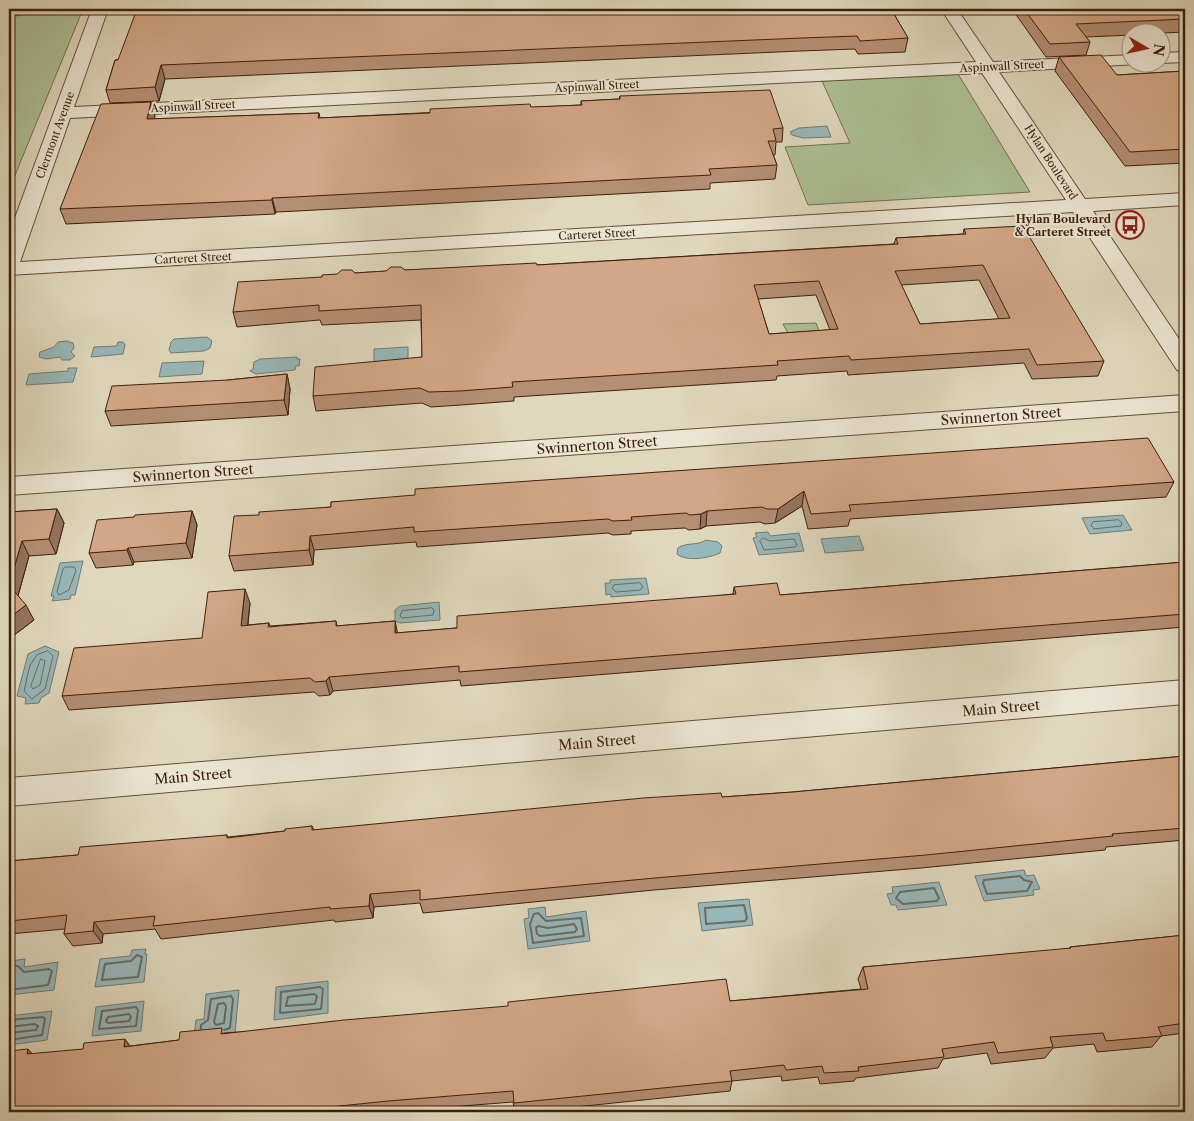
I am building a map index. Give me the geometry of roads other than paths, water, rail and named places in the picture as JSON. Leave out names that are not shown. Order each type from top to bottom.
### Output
[{"type":"street","name":"Clermont Avenue","points":[[9,262],[100,9]]},
{"type":"street","name":"Hylan Boulevard","points":[[949,9],[1185,365]]},
{"type":"street","points":[[1172,58],[1185,57]]},
{"type":"street","name":"Aspinwall Street","points":[[63,113],[1122,60]]},
{"type":"street","name":"Carteret Street","points":[[9,269],[1185,199]]},
{"type":"street","name":"Swinnerton Street","points":[[9,486],[1185,403]]},
{"type":"street","name":"Main Street","points":[[9,792],[1185,692]]},
{"type":"water","points":[[827,126],[831,137],[803,138],[792,135],[790,132],[799,128]]},
{"type":"water","points":[[207,337],[212,341],[210,348],[204,351],[171,353],[169,350],[174,339]]},
{"type":"water","points":[[67,341],[73,343],[74,348],[71,352],[75,356],[70,360],[62,360],[60,357],[46,359],[39,357],[40,352],[54,347],[58,342]]},
{"type":"water","points":[[118,342],[123,342],[125,345],[123,354],[91,357],[94,347],[117,346]]},
{"type":"water","points":[[408,347],[408,359],[374,362],[374,349]]},
{"type":"water","points":[[297,357],[297,359],[300,359],[299,366],[296,366],[295,370],[256,374],[250,371],[253,369],[254,362],[260,359]]},
{"type":"water","points":[[204,361],[202,374],[159,377],[162,363]]},
{"type":"water","points":[[68,368],[77,368],[73,382],[26,385],[29,374],[68,371]]},
{"type":"water","points":[[1123,515],[1132,530],[1090,534],[1082,518]]},
{"type":"water","points":[[768,532],[770,536],[799,533],[804,551],[759,555],[753,538],[757,537],[755,533]]},
{"type":"water","points":[[859,536],[864,550],[825,553],[821,539]]},
{"type":"water","points":[[706,540],[718,542],[722,546],[720,553],[692,559],[677,554],[678,548],[681,546]]},
{"type":"water","points":[[83,561],[75,595],[71,595],[70,599],[52,601],[54,596],[51,596],[60,563]]},
{"type":"water","points":[[646,578],[649,594],[611,597],[611,594],[606,595],[605,583],[610,583],[610,580]]},
{"type":"water","points":[[439,602],[440,620],[400,623],[395,621],[395,610],[400,606]]},
{"type":"water","points":[[45,646],[59,652],[49,693],[41,698],[39,703],[25,704],[26,698],[17,696],[28,654]]},
{"type":"water","points":[[1024,870],[1026,876],[1034,875],[1040,889],[1033,890],[1034,895],[984,901],[975,876]]},
{"type":"water","points":[[939,882],[947,905],[898,910],[896,905],[891,905],[887,894],[893,893],[892,887]]},
{"type":"water","points":[[749,899],[753,925],[702,931],[698,903]]},
{"type":"water","points":[[545,907],[546,917],[586,911],[590,941],[528,949],[524,919],[529,918],[528,909]]},
{"type":"water","points":[[146,949],[144,982],[95,987],[100,959],[130,956],[132,950]]},
{"type":"water","points":[[25,959],[24,967],[58,962],[54,990],[9,995],[10,961]]},
{"type":"water","points":[[328,981],[328,1013],[274,1020],[276,987]]},
{"type":"water","points":[[239,990],[235,1034],[194,1035],[196,1020],[204,1019],[206,994]]},
{"type":"water","points":[[144,1001],[141,1031],[92,1036],[96,1007]]},
{"type":"water","points":[[52,1011],[47,1040],[9,1045],[9,1016]]},
{"type":"waterway","points":[[9,16],[40,9]]},
{"type":"place","name":"Hylan Boulevard & Carteret Street","points":[[1130,225]]}]
